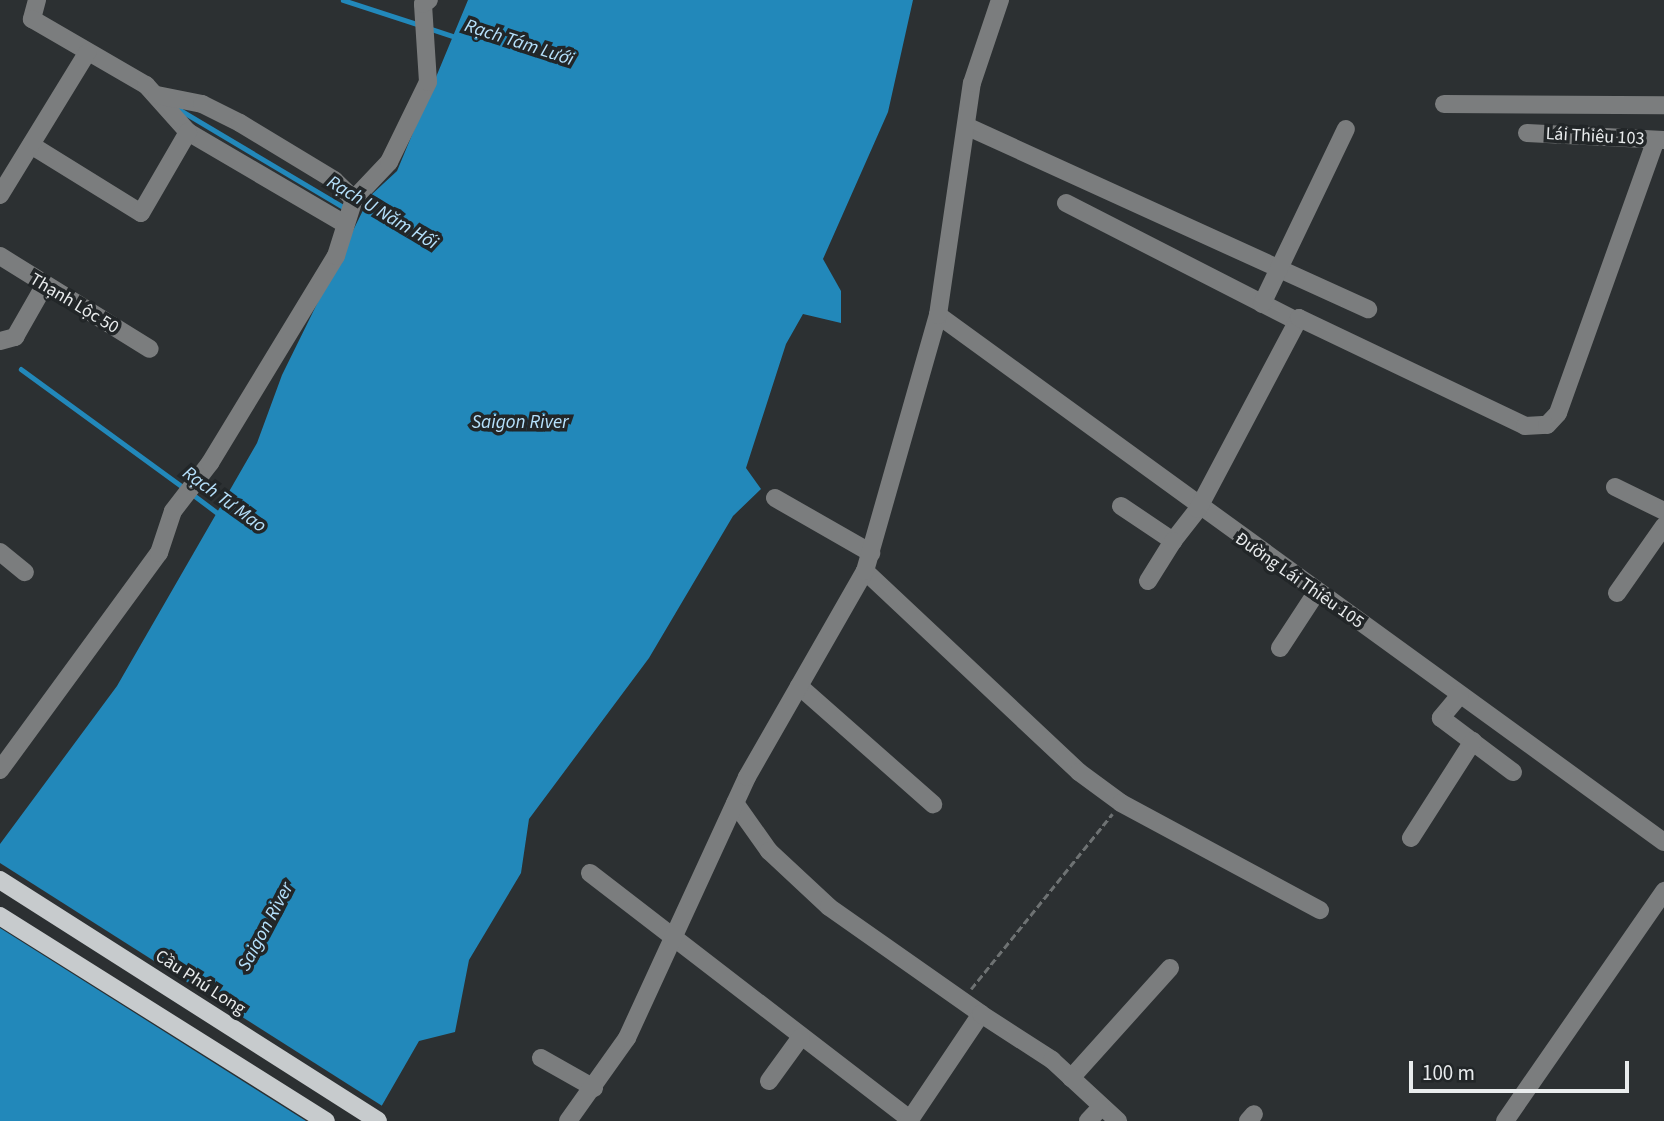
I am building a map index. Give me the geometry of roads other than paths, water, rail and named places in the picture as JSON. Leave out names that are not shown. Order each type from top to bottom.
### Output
[{"type":"main road","name":"Cầu Phú Long","points":[[0,880],[378,1121]]},
{"type":"main road","points":[[0,916],[326,1121]]},
{"type":"street","points":[[37,0],[32,19],[157,95],[188,132],[344,221]]},
{"type":"street","points":[[568,1121],[627,1038],[735,803],[865,571],[938,315],[966,126],[1000,0]]},
{"type":"street","points":[[0,770],[7,752],[159,553],[182,499],[336,256],[344,221],[353,200],[389,162],[428,82],[425,37],[427,8]]},
{"type":"street","points":[[0,195],[87,53]]},
{"type":"street","points":[[157,95],[202,104],[240,123],[334,180],[353,200]]},
{"type":"street","points":[[1444,104],[1664,105]]},
{"type":"street","points":[[966,126],[1279,273],[1368,309]]},
{"type":"street","points":[[1265,299],[1346,129]]},
{"type":"street","points":[[31,145],[141,214],[188,132]]},
{"type":"street","name":"Lái Thiêu 103","points":[[1527,133],[1660,140]]},
{"type":"street","points":[[1066,203],[1265,299],[1295,320],[1316,321],[1525,426],[1547,425],[1558,413],[1660,140]]},
{"type":"street","name":"Thạnh Lộc 50","points":[[0,256],[43,288],[150,349]]},
{"type":"street","points":[[0,341],[15,337],[43,288]]},
{"type":"street","name":"Đường Lái Thiêu 105","points":[[938,315],[1198,509],[1312,599],[1460,695],[1664,842]]},
{"type":"street","points":[[1148,581],[1173,541],[1198,509],[1295,320]]},
{"type":"street","points":[[1615,486],[1664,511]]},
{"type":"street","points":[[775,498],[871,553]]},
{"type":"street","points":[[1121,506],[1173,541]]},
{"type":"street","points":[[1617,593],[1664,526]]},
{"type":"street","points":[[0,552],[25,572]]},
{"type":"street","points":[[865,571],[1079,772],[1121,803],[1320,910]]},
{"type":"street","points":[[1280,648],[1312,599]]},
{"type":"street","points":[[799,686],[933,804]]},
{"type":"street","points":[[1460,695],[1441,718],[1513,772]]},
{"type":"street","points":[[1410,838],[1473,741]]},
{"type":"street","points":[[735,803],[769,851],[829,907],[1071,1078],[1094,1114],[1118,1121]]},
{"type":"street","points":[[590,873],[673,940],[909,1120],[982,1014]]},
{"type":"street","points":[[1505,1121],[1664,891]]},
{"type":"street","points":[[1071,1078],[1170,968]]},
{"type":"street","points":[[769,1081],[801,1037]]},
{"type":"street","points":[[541,1058],[594,1088]]},
{"type":"water","name":"Saigon River","points":[[468,0],[913,0],[888,112],[823,259],[841,291],[841,323],[803,314],[786,344],[746,468],[761,489],[733,516],[649,658],[529,819],[521,873],[469,960],[455,1032],[419,1041],[373,1121],[0,1121],[0,844],[117,686],[257,443],[282,375],[370,196],[397,171]]},
{"type":"waterway","name":"Rạch Tám Lưới","points":[[343,0],[420,25]]},
{"type":"waterway","name":"Rạch Tám Lưới","points":[[428,28],[456,37]]},
{"type":"waterway","name":"Rạch U Năm Hối","points":[[175,107],[345,208]]},
{"type":"waterway","name":"Rạch Tư Mao","points":[[21,369],[184,488]]},
{"type":"waterway","name":"Rạch Tư Mao","points":[[191,493],[218,513]]}]
